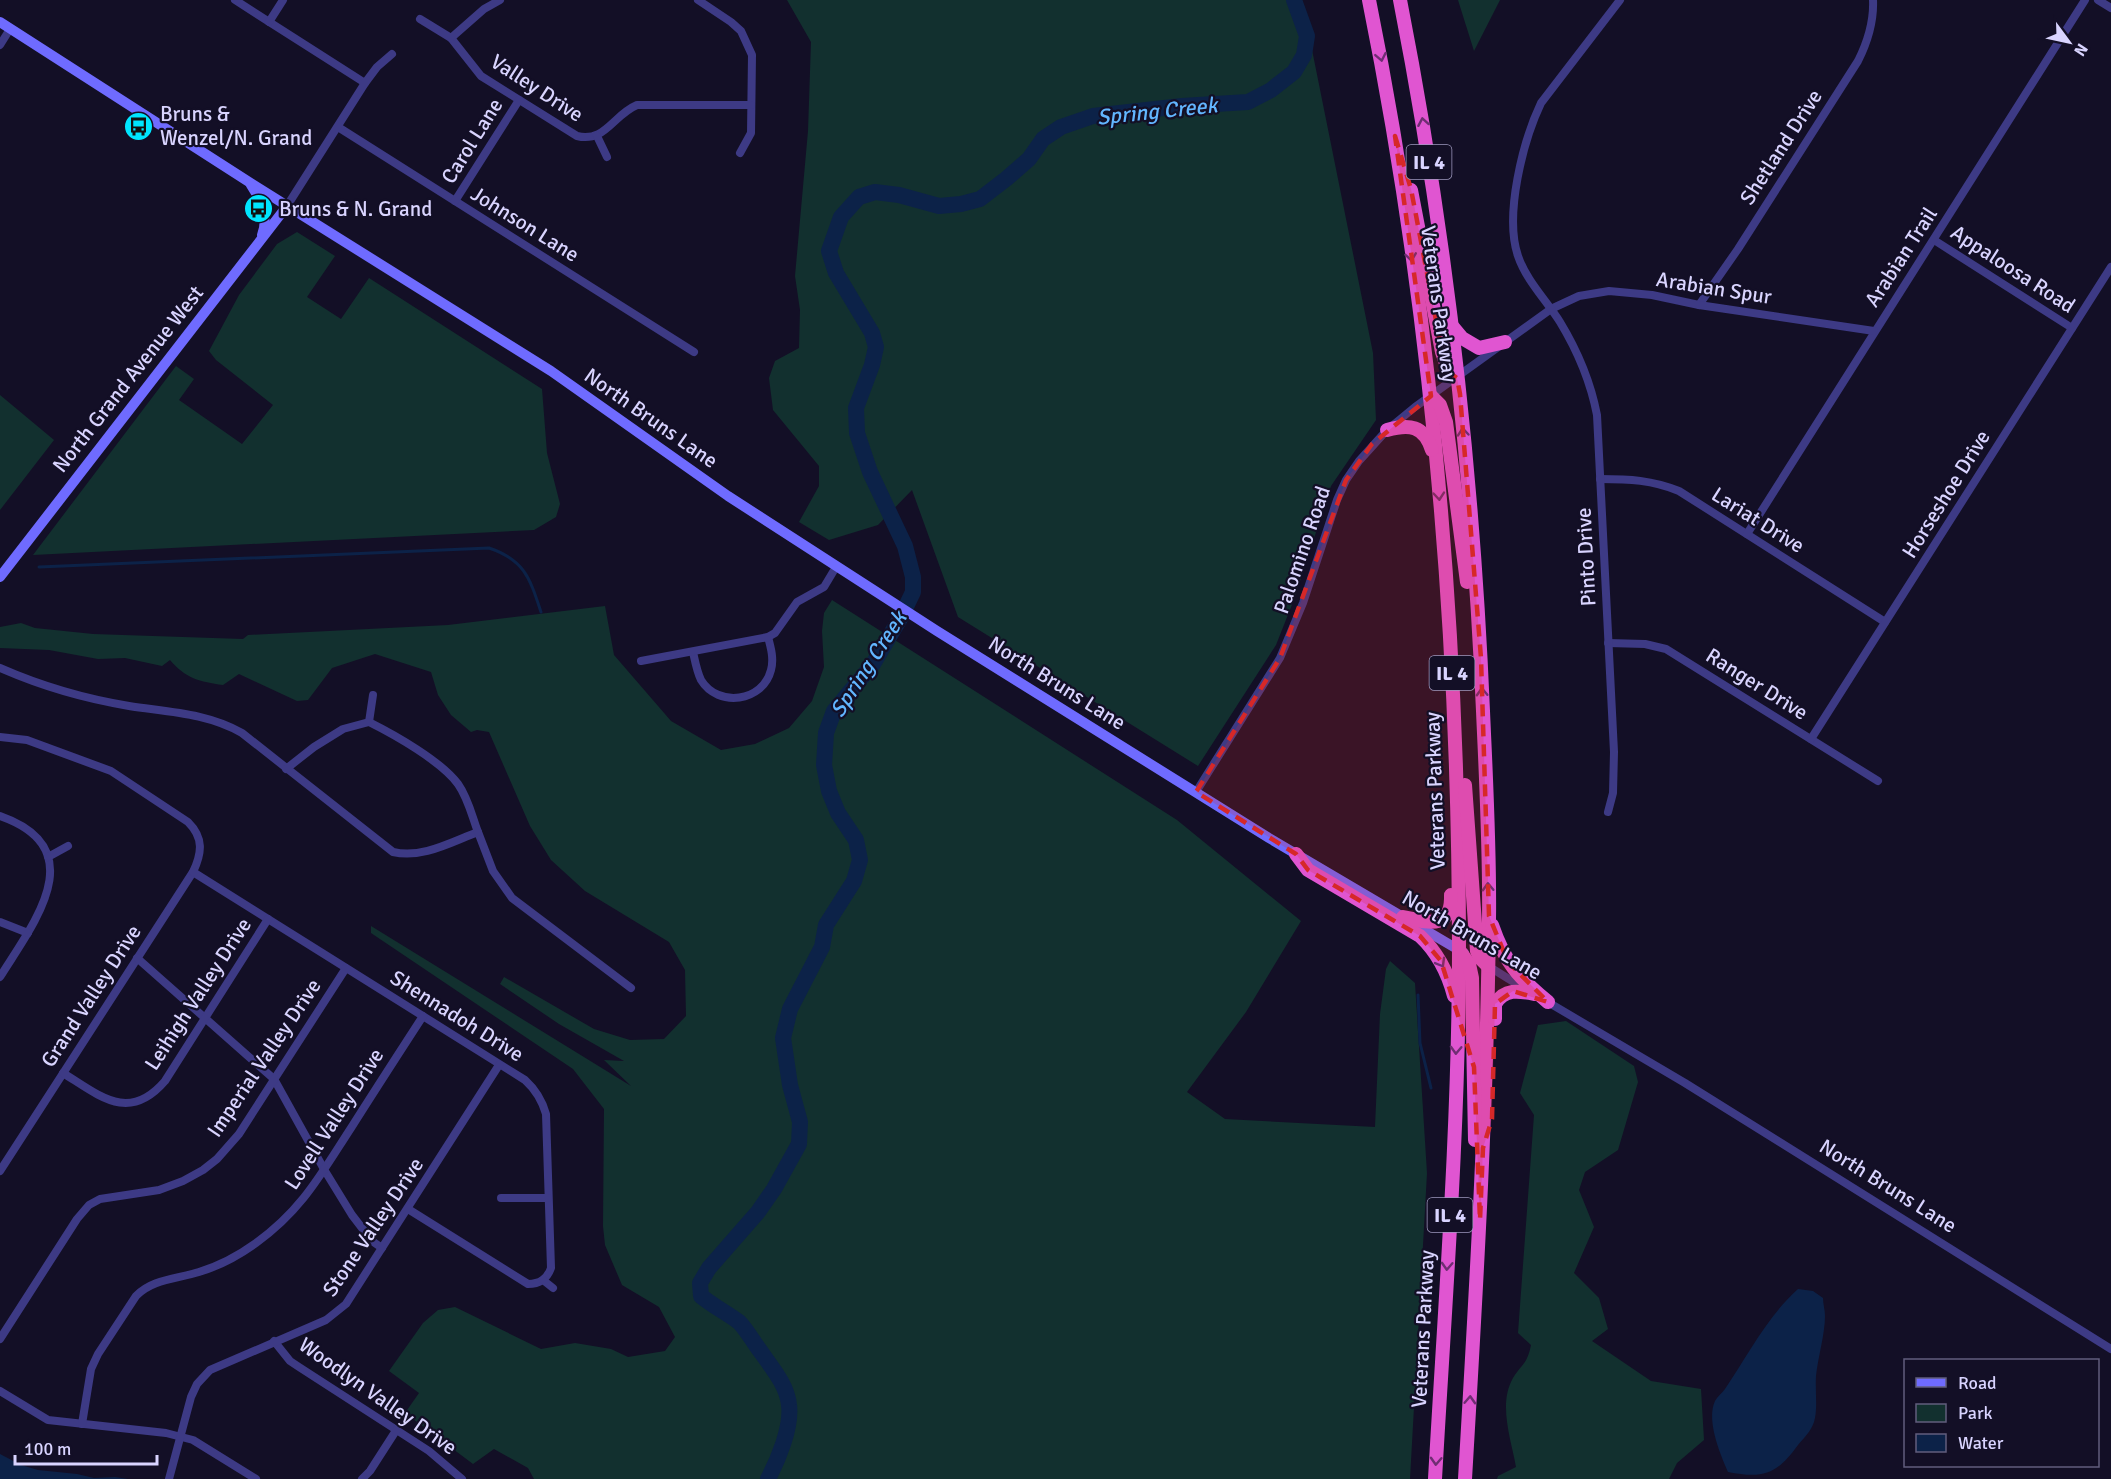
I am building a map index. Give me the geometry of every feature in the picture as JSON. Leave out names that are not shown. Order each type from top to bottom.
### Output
[{"type":"highway","name":"Veterans Parkway","points":[[1369,0],[1395,136],[1431,396],[1447,584],[1454,724],[1459,950],[1458,1009],[1453,1163],[1435,1479]]},
{"type":"highway","name":"Veterans Parkway","points":[[1400,0],[1425,137],[1452,326],[1472,517],[1481,658],[1489,916],[1480,1220],[1465,1479]]},
{"type":"highway","points":[[1395,136],[1411,189],[1442,352],[1449,372],[1457,378]]},
{"type":"highway","points":[[1452,326],[1462,338],[1479,348],[1505,342]]},
{"type":"highway","points":[[1431,396],[1440,405],[1446,422],[1468,590],[1481,658]]},
{"type":"highway","points":[[1387,430],[1406,426],[1418,430],[1430,442],[1437,465]]},
{"type":"highway","points":[[1454,724],[1463,769],[1477,951],[1488,966]]},
{"type":"highway","points":[[1403,917],[1435,923],[1441,921],[1449,913],[1451,901],[1449,800],[1455,749]]},
{"type":"highway","points":[[1296,854],[1308,870],[1420,936],[1443,967],[1458,1009]]},
{"type":"highway","points":[[1489,916],[1508,962],[1516,973],[1548,1002]]},
{"type":"highway","points":[[1459,950],[1469,964],[1472,978],[1475,1148],[1480,1220]]},
{"type":"highway","points":[[1483,1148],[1492,1119],[1495,1004],[1508,992],[1535,994]]},
{"type":"main road","name":"North Bruns Lane","points":[[0,22],[249,182],[551,371],[728,496],[881,596],[1296,854],[1488,966]]},
{"type":"main road","points":[[249,182],[263,207],[265,221],[260,241]]},
{"type":"main road","name":"North Grand Avenue West","points":[[0,577],[287,206]]},
{"type":"street","points":[[235,0],[365,83]]},
{"type":"street","points":[[269,22],[283,0]]},
{"type":"street","points":[[451,38],[484,9],[500,0]]},
{"type":"street","points":[[698,0],[741,31],[752,55],[752,133],[740,153]]},
{"type":"street","points":[[1551,309],[1526,273],[1518,257],[1514,241],[1513,220],[1525,149],[1532,122],[1541,103],[1620,0]]},
{"type":"street","name":"Shetland Drive","points":[[1699,305],[1738,249],[1858,61],[1868,42],[1872,24],[1873,0]]},
{"type":"street","name":"Arabian Trail","points":[[1747,534],[2085,0]]},
{"type":"street","points":[[2098,0],[2111,8]]},
{"type":"street","name":"Valley Drive","points":[[420,19],[451,38],[481,76],[577,136],[588,139],[601,134],[626,110],[637,105],[751,105]]},
{"type":"street","points":[[0,45],[10,28]]},
{"type":"street","points":[[287,206],[365,83],[377,67],[392,54]]},
{"type":"street","name":"Carol Lane","points":[[455,201],[519,100]]},
{"type":"street","name":"Johnson Lane","points":[[338,127],[694,352]]},
{"type":"street","points":[[597,136],[607,157]]},
{"type":"street","name":"Appaloosa Road","points":[[1934,240],[2072,328]]},
{"type":"street","name":"Horseshoe Drive","points":[[1811,739],[2111,267]]},
{"type":"street","name":"Arabian Spur","points":[[1551,309],[1562,302],[1580,296],[1609,291],[1652,295],[1699,305],[1874,331]]},
{"type":"street","name":"Palomino Road","points":[[1196,792],[1280,658],[1303,603],[1329,522],[1346,480],[1365,452],[1387,430],[1431,396],[1551,309]]},
{"type":"street","name":"Pinto Drive","points":[[1551,309],[1561,324],[1593,394],[1597,416],[1614,776],[1608,812]]},
{"type":"street","name":"Lariat Drive","points":[[1600,479],[1638,479],[1659,483],[1679,491],[1885,622]]},
{"type":"street","points":[[641,661],[768,637],[775,633],[797,602],[824,587],[836,567]]},
{"type":"street","points":[[693,652],[701,679],[707,687],[724,697],[744,697],[755,693],[768,678],[772,651],[768,637]]},
{"type":"street","name":"Ranger Drive","points":[[1608,642],[1645,644],[1666,649],[1878,782]]},
{"type":"street","points":[[0,668],[94,699],[218,721],[242,733],[393,852],[423,853],[478,832]]},
{"type":"street","points":[[369,722],[374,695]]},
{"type":"street","points":[[286,769],[314,747],[343,729],[369,722],[391,733],[450,775],[459,786],[492,871],[512,898],[631,988]]},
{"type":"street","name":"Grand Valley Drive","points":[[0,737],[27,740],[111,771],[188,822],[196,830],[201,849],[193,872],[0,1171]]},
{"type":"street","points":[[0,816],[32,834],[41,843],[48,857],[50,884],[39,915],[0,977]]},
{"type":"street","points":[[48,857],[68,846]]},
{"type":"street","name":"Shennadoh Drive","points":[[193,872],[533,1088],[542,1101],[546,1114],[551,1268],[543,1280]]},
{"type":"street","name":"Leihigh Valley Drive","points":[[63,1073],[106,1101],[117,1103],[143,1100],[156,1092],[268,919]]},
{"type":"street","points":[[0,922],[28,933]]},
{"type":"street","points":[[137,958],[274,1079],[352,1215],[372,1241],[382,1248]]},
{"type":"street","name":"North Bruns Lane","points":[[1488,966],[1694,1088],[2111,1349]]},
{"type":"street","name":"Imperial Valley Drive","points":[[0,1339],[77,1219],[89,1205],[100,1199],[159,1190],[183,1181],[203,1170],[230,1146],[346,968]]},
{"type":"street","name":"Lovell Valley Drive","points":[[82,1424],[91,1369],[111,1334],[141,1291],[160,1282],[214,1267],[254,1245],[295,1210],[325,1171],[423,1016]]},
{"type":"street","name":"Stone Valley Drive","points":[[169,1479],[191,1398],[203,1376],[220,1365],[326,1320],[346,1304],[499,1065]]},
{"type":"street","points":[[501,1198],[548,1198]]},
{"type":"street","points":[[408,1209],[528,1284],[536,1284],[543,1280],[553,1288]]},
{"type":"street","name":"Woodlyn Valley Drive","points":[[274,1341],[290,1361],[397,1429],[429,1451],[462,1479]]},
{"type":"street","points":[[0,1391],[40,1417],[60,1422],[180,1436],[193,1440],[256,1479]]},
{"type":"street","points":[[362,1479],[370,1471],[397,1429]]},
{"type":"highlighted area","points":[[1395,136],[1411,189],[1442,352],[1449,372],[1457,378],[1460,394],[1481,658],[1489,916],[1508,962],[1548,1002],[1513,991],[1495,1004],[1492,1119],[1483,1148],[1480,1220],[1474,1067],[1441,961],[1420,936],[1308,870],[1296,854],[1196,792],[1280,658],[1346,480],[1372,444],[1431,396]]},
{"type":"green space","points":[[787,0],[1302,0],[1373,353],[1376,420],[1331,486],[1295,597],[1276,645],[1198,766],[958,617],[912,490],[878,525],[829,540],[799,522],[819,486],[819,466],[773,410],[769,378],[775,361],[799,348],[800,310],[795,276],[808,131],[811,42]]},
{"type":"green space","points":[[1458,0],[1500,0],[1474,51]]},
{"type":"green space","points":[[297,232],[335,256],[307,297],[341,319],[369,278],[542,389],[547,453],[560,504],[556,517],[534,530],[33,555],[176,366],[194,379],[179,400],[242,444],[273,405],[216,360],[209,351],[239,295],[277,244]]},
{"type":"green space","points":[[0,395],[54,440],[0,510]]},
{"type":"green space","points":[[832,600],[1177,820],[1301,921],[1246,1012],[1187,1092],[1225,1119],[1375,1127],[1380,1014],[1386,969],[1390,961],[1415,983],[1427,1173],[1410,1479],[534,1479],[528,1468],[494,1449],[473,1464],[405,1413],[419,1393],[389,1371],[423,1323],[438,1310],[455,1307],[541,1349],[575,1343],[611,1349],[628,1357],[665,1351],[675,1337],[659,1307],[622,1285],[605,1245],[603,1226],[604,1109],[573,1069],[371,933],[371,926],[631,1086],[604,1060],[624,1061],[559,1024],[500,984],[504,977],[594,1029],[630,1040],[664,1039],[686,1016],[685,970],[669,942],[585,891],[551,860],[530,826],[489,732],[477,730],[471,732],[451,715],[438,695],[431,672],[375,654],[332,668],[308,700],[297,701],[239,674],[223,685],[200,681],[181,671],[170,660],[162,666],[125,658],[98,659],[49,650],[0,648],[0,627],[21,623],[35,628],[93,634],[243,639],[248,635],[448,625],[605,606],[614,655],[671,721],[721,750],[755,744],[789,728],[812,701],[824,667],[822,631],[824,613]]},
{"type":"green space","points":[[1566,1021],[1634,1066],[1638,1082],[1618,1150],[1585,1172],[1579,1190],[1594,1227],[1574,1273],[1599,1298],[1608,1329],[1592,1341],[1651,1381],[1701,1389],[1704,1440],[1677,1463],[1669,1479],[1497,1479],[1498,1476],[1516,1467],[1507,1422],[1506,1399],[1513,1378],[1526,1360],[1531,1345],[1518,1333],[1534,1115],[1520,1093],[1538,1025]]},
{"type":"water","points":[[1798,1289],[1813,1291],[1823,1298],[1825,1312],[1816,1376],[1814,1422],[1790,1455],[1776,1468],[1769,1472],[1751,1475],[1728,1472],[1713,1427],[1715,1401],[1767,1324]]},
{"type":"water","points":[[0,1454],[21,1465],[38,1470],[94,1478],[128,1479],[0,1479]]},
{"type":"waterway","name":"Spring Creek","points":[[768,1479],[786,1433],[789,1414],[788,1398],[774,1371],[742,1325],[701,1296],[700,1283],[709,1268],[758,1212],[774,1189],[799,1144],[800,1122],[790,1085],[783,1038],[790,1009],[822,947],[826,925],[854,881],[860,860],[856,840],[838,813],[829,791],[824,765],[826,733],[834,711],[873,664],[913,592],[913,577],[905,546],[870,472],[857,433],[856,408],[872,365],[876,347],[872,333],[836,273],[829,251],[841,217],[859,197],[875,192],[899,195],[939,206],[980,199],[1029,159],[1043,139],[1061,127],[1093,116],[1182,106],[1248,102],[1271,90],[1294,72],[1304,55],[1307,36],[1294,0]]},
{"type":"waterway","points":[[39,567],[489,548],[511,558],[524,572],[541,612]]},
{"type":"waterway","points":[[1418,995],[1420,1043],[1431,1088]]},
{"type":"place","name":"Bruns & Wenzel/N. Grand","points":[[139,126]]},
{"type":"place","name":"Bruns & N. Grand","points":[[258,209]]}]
